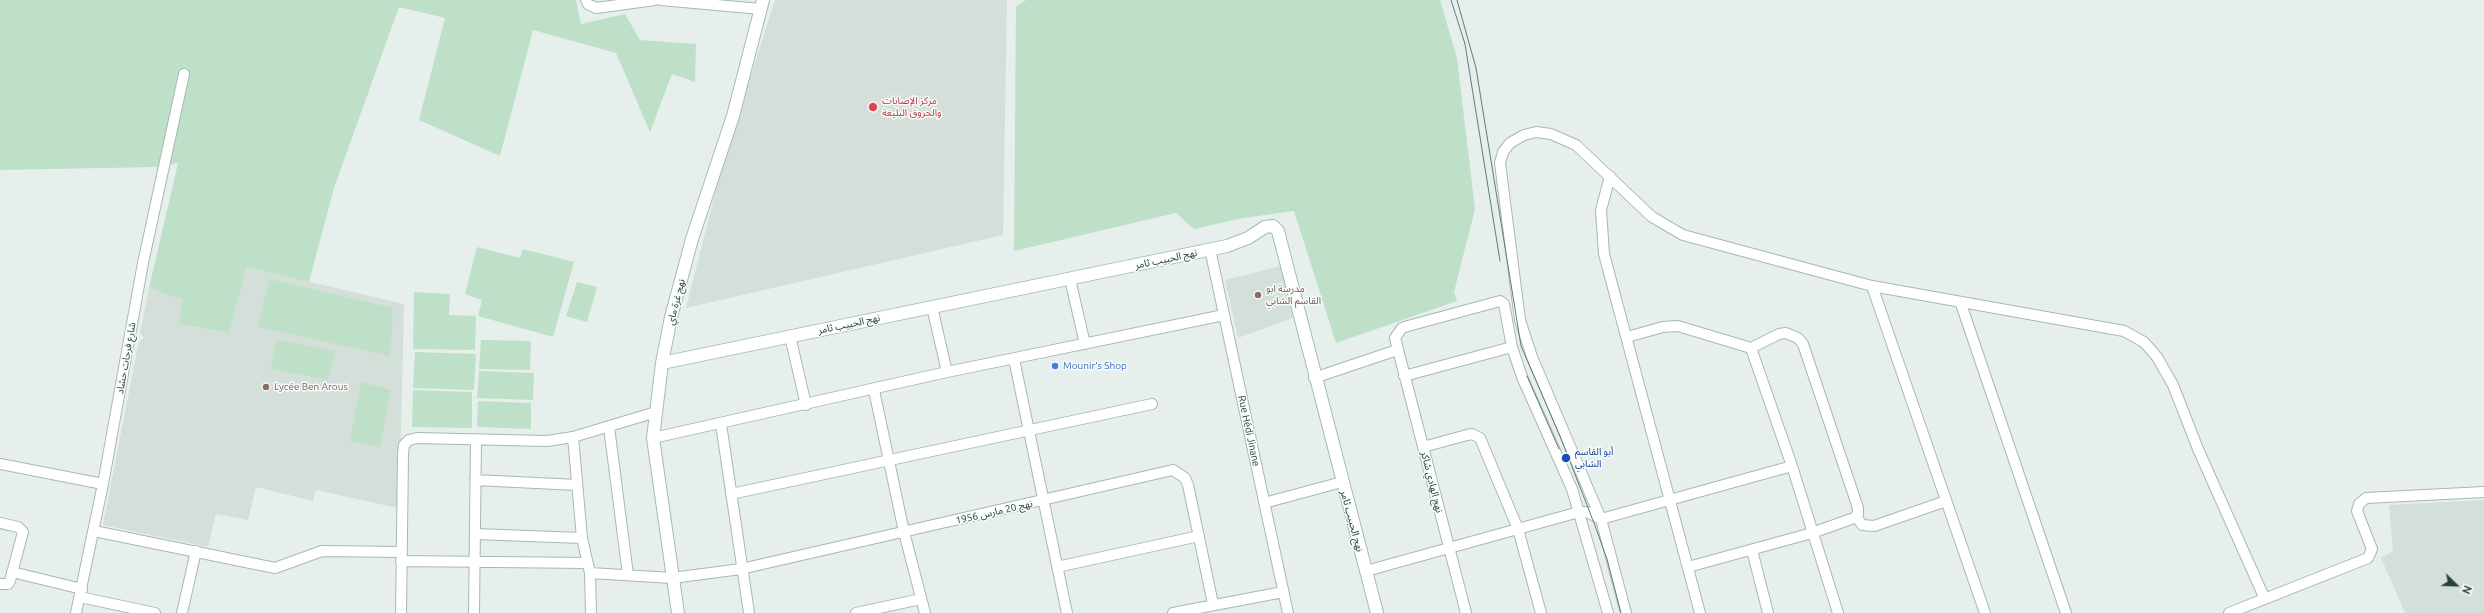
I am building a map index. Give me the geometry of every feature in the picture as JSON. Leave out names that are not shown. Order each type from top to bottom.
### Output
[{"type":"street","points":[[586,0],[588,4],[596,8],[655,0]]},
{"type":"street","points":[[661,0],[762,5]]},
{"type":"street","name":"نهج غرة ماي","points":[[678,613],[653,438],[662,363],[671,317],[692,239],[733,116],[762,5]]},
{"type":"street","name":"شارع فرحات حشاد","points":[[76,613],[103,484],[143,263],[184,74]]},
{"type":"street","points":[[1626,613],[1601,519],[1523,332],[1518,307],[1500,163],[1503,152],[1510,143],[1524,134],[1536,132],[1551,134],[1576,145],[1652,217],[1683,235],[1872,286],[1961,304],[2124,331],[2144,342],[2156,357],[2172,385],[2198,449],[2264,597]]},
{"type":"street","points":[[1610,176],[1601,210],[1601,232],[1604,254],[1700,613]]},
{"type":"street","name":"نهج الحبيب ثامر","points":[[662,363],[1210,249],[1237,243],[1269,226],[1276,228],[1314,378],[1377,613]]},
{"type":"street","name":"Rue Hédi Jinane","points":[[1210,249],[1288,613]]},
{"type":"street","points":[[1070,278],[1085,344]]},
{"type":"street","points":[[1872,286],[1985,613]]},
{"type":"street","name":"نهج الهادي شاكر","points":[[1466,613],[1397,350],[1396,338],[1402,328],[1502,302],[1512,347]]},
{"type":"street","points":[[1961,304],[2066,613]]},
{"type":"street","points":[[932,307],[947,372]]},
{"type":"street","points":[[653,438],[874,390],[947,372],[1224,315]]},
{"type":"street","points":[[1627,337],[1663,327],[1678,326],[1751,348],[1779,334],[1786,333],[1798,338],[1803,344],[1858,508],[1856,516],[1862,525],[1874,526],[1946,501]]},
{"type":"street","points":[[790,336],[806,405]]},
{"type":"street","points":[[1404,376],[1512,347],[1522,377],[1559,456],[1580,512],[1608,613]]},
{"type":"street","points":[[1751,348],[1792,466],[1838,613]]},
{"type":"street","points":[[1314,378],[1397,350]]},
{"type":"street","points":[[1014,359],[1067,613]]},
{"type":"street","points":[[874,390],[904,532],[924,613]]},
{"type":"street","points":[[731,494],[1029,429],[1152,404]]},
{"type":"street","points":[[401,613],[404,445],[409,440],[417,438],[527,442],[573,438],[656,412]]},
{"type":"street","points":[[721,424],[741,569],[749,613]]},
{"type":"street","points":[[609,427],[628,575]]},
{"type":"street","points":[[1423,447],[1472,434],[1480,438],[1518,529],[1541,613]]},
{"type":"street","points":[[573,438],[582,538],[588,568],[590,613]]},
{"type":"street","points":[[474,613],[473,561],[475,534],[476,440]]},
{"type":"street","points":[[0,464],[103,484]]},
{"type":"street","points":[[1366,571],[1448,547],[1580,512],[1587,512],[1601,519],[1792,466]]},
{"type":"street","name":"نهج 20 مارس 1956","points":[[94,531],[275,568],[305,555],[322,551],[588,568],[628,575],[672,578],[741,569],[1173,470],[1185,478],[1213,604]]},
{"type":"street","points":[[475,480],[577,485]]},
{"type":"street","points":[[1264,503],[1342,482]]},
{"type":"street","points":[[2229,613],[2264,597],[2346,568],[2370,555],[2372,549],[2357,511],[2359,504],[2366,498],[2484,492]]},
{"type":"street","points":[[1688,567],[1812,533],[1856,516]]},
{"type":"street","points":[[0,523],[18,527],[23,532],[8,584],[0,584]]},
{"type":"street","points":[[475,534],[582,538]]},
{"type":"street","points":[[1058,567],[1199,536]]},
{"type":"street","points":[[1752,550],[1768,613]]},
{"type":"street","points":[[182,613],[196,551]]},
{"type":"street","points":[[12,572],[155,613]]},
{"type":"street","points":[[1173,613],[1213,604],[1283,592]]},
{"type":"street","points":[[856,613],[921,599]]},
{"type":"shaded area","name":"مركز الإصابات والحروق البليغة","points":[[775,0],[1007,0],[1003,235],[686,308],[723,162]]},
{"type":"shaded area","name":"مدرسة ابو القاسم الشابي","points":[[1281,266],[1293,318],[1238,338],[1225,280]]},
{"type":"shaded area","name":"Lycée Ben Arous","points":[[247,267],[404,304],[401,433],[402,509],[316,490],[313,501],[256,487],[248,520],[216,514],[208,547],[103,525],[139,341],[144,338],[140,333],[149,288],[184,300],[178,324],[229,333]]},
{"type":"shaded area","points":[[2484,500],[2484,613],[2405,613],[2381,558],[2393,551],[2389,505]]},
{"type":"green space","points":[[0,0],[576,0],[581,24],[625,14],[640,40],[696,44],[695,82],[672,74],[650,132],[616,53],[533,30],[500,156],[419,120],[445,18],[399,7],[334,188],[309,282],[247,267],[229,333],[178,324],[183,300],[149,288],[178,163],[156,167],[0,170]]},
{"type":"green space","points":[[1026,0],[1440,0],[1457,58],[1475,209],[1454,292],[1457,301],[1336,343],[1294,211],[1243,218],[1194,229],[1176,213],[1014,251],[1016,6]]},
{"type":"green space","points":[[477,247],[520,258],[523,249],[574,262],[553,337],[478,316],[482,300],[465,294]]},
{"type":"green space","points":[[269,279],[393,308],[390,356],[258,327]]},
{"type":"green space","points":[[577,282],[597,287],[587,322],[566,316]]},
{"type":"green space","points":[[414,292],[450,294],[449,315],[476,316],[475,350],[413,349]]},
{"type":"green space","points":[[276,340],[336,351],[328,380],[271,369]]},
{"type":"green space","points":[[481,340],[531,341],[530,370],[479,369]]},
{"type":"green space","points":[[415,352],[476,354],[474,390],[413,388]]},
{"type":"green space","points":[[479,371],[534,373],[533,400],[477,398]]},
{"type":"green space","points":[[361,382],[391,390],[380,447],[350,441]]},
{"type":"green space","points":[[413,390],[472,392],[472,428],[412,427]]},
{"type":"green space","points":[[478,401],[531,403],[531,429],[477,427]]},
{"type":"tram line","points":[[1451,0],[1465,44],[1500,261]]},
{"type":"tram line","points":[[1457,0],[1476,68],[1521,346],[1560,436],[1594,523],[1607,559],[1621,613]]},
{"type":"tram line","points":[[1527,376],[1559,449]]},
{"type":"place","name":"مركز الإصابات والحروق البليغة","points":[[873,107]]},
{"type":"place","name":"مدرسة ابو القاسم الشابي","points":[[1258,295]]},
{"type":"place","name":"Mounir's Shop","points":[[1055,366]]},
{"type":"place","name":"Lycée Ben Arous","points":[[266,387]]},
{"type":"place","name":"أبو القاسم الشابي","points":[[1566,458]]}]
